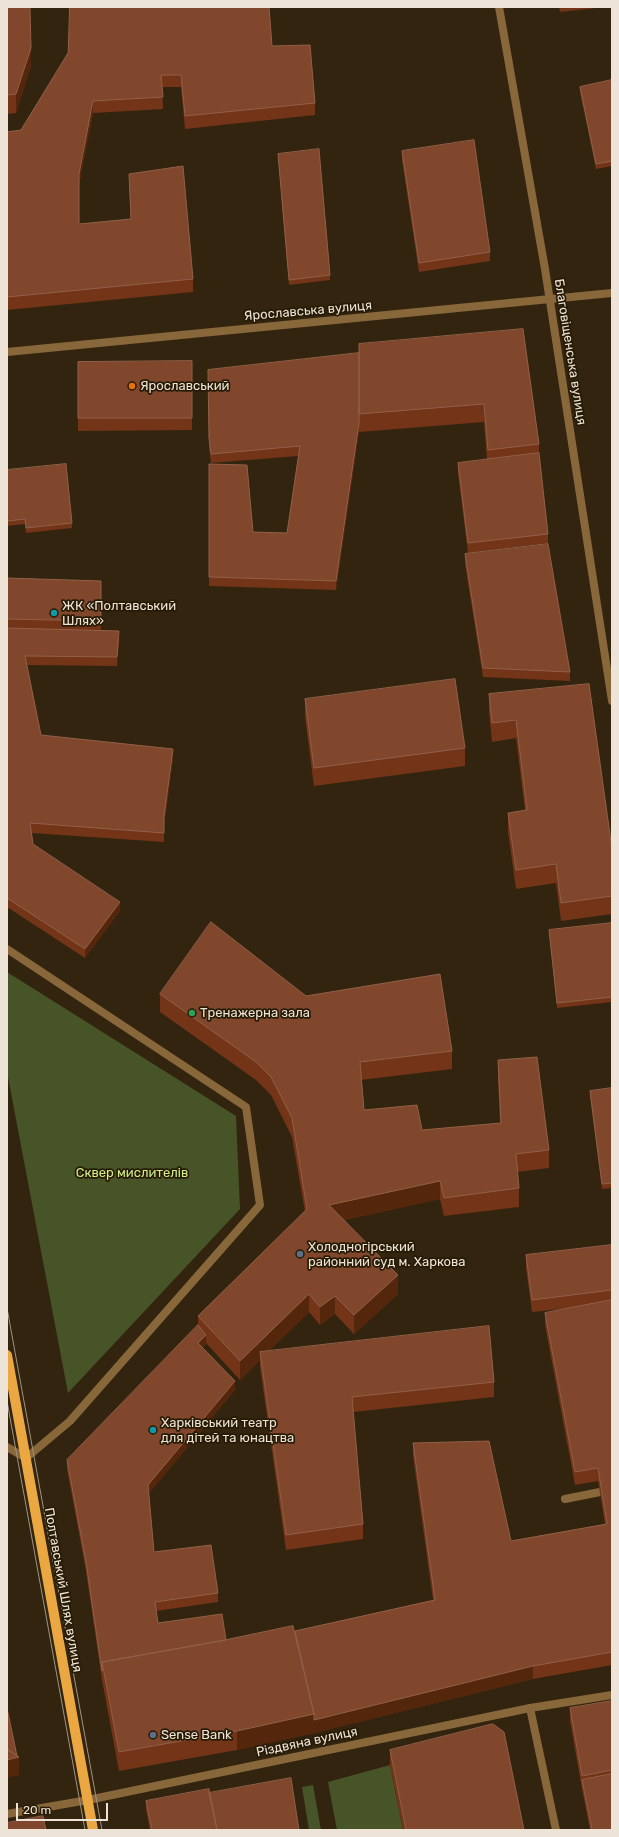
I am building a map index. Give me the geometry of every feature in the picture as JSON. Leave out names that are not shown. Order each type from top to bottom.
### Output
[{"type":"main road","name":"Полтавський Шлях вулиця","points":[[7,1355],[94,1830]]},
{"type":"street","name":"Благовіщенська вулиця","points":[[499,7],[550,300],[612,701]]},
{"type":"street","name":"Ярославська вулиця","points":[[7,352],[612,293]]},
{"type":"street","points":[[7,949],[246,1107],[260,1205],[70,1421],[26,1458],[7,1447]]},
{"type":"street","points":[[564,1499],[600,1492]]},
{"type":"street","name":"Різдвяна вулиця","points":[[7,1814],[88,1800],[530,1708],[612,1695]]},
{"type":"street","points":[[530,1708],[556,1830]]},
{"type":"green space","name":"Сквер мислителів","points":[[7,972],[236,1116],[240,1209],[68,1393],[7,1072]]},
{"type":"green space","points":[[390,1765],[403,1830],[337,1830],[328,1782]]},
{"type":"green space","points":[[313,1785],[321,1830],[309,1830],[302,1787]]},
{"type":"building","points":[[7,7],[30,7],[31,48],[16,94],[7,95]]},
{"type":"building","points":[[70,7],[269,7],[272,46],[310,45],[315,103],[185,116],[181,75],[161,75],[163,97],[93,101],[79,174],[79,224],[131,219],[129,174],[183,166],[193,279],[7,297],[7,132],[21,130],[68,53]]},
{"type":"building","points":[[612,80],[612,161],[596,164],[580,87]]},
{"type":"building","points":[[474,140],[490,252],[419,263],[402,151]]},
{"type":"building","points":[[319,149],[330,275],[289,280],[278,154]]},
{"type":"building","points":[[523,329],[539,444],[488,450],[484,404],[359,414],[359,344]]},
{"type":"building","points":[[359,353],[359,423],[336,581],[209,577],[209,464],[247,465],[253,532],[287,533],[300,446],[211,454],[209,438],[208,370]]},
{"type":"building","points":[[192,361],[192,418],[78,418],[78,362]]},
{"type":"building","points":[[539,453],[548,534],[468,543],[458,463]]},
{"type":"building","points":[[66,464],[72,523],[26,528],[25,519],[7,521],[7,470]]},
{"type":"building","points":[[548,544],[570,672],[483,668],[465,554]]},
{"type":"building","name":"ЖК «Полтавський Шлях»","points":[[7,578],[101,581],[101,621],[7,619]]},
{"type":"building","points":[[7,628],[119,631],[117,657],[25,656],[41,735],[173,749],[164,817],[164,833],[30,823],[33,844],[120,902],[85,949],[7,898]]},
{"type":"building","points":[[455,679],[465,748],[314,768],[305,699]]},
{"type":"building","points":[[589,684],[612,849],[612,896],[561,903],[556,864],[516,870],[508,813],[527,810],[516,720],[492,723],[489,694]]},
{"type":"building","points":[[211,922],[306,996],[440,974],[452,1051],[360,1062],[364,1110],[417,1105],[422,1130],[501,1123],[498,1060],[537,1057],[549,1150],[516,1154],[519,1188],[444,1198],[440,1181],[329,1205],[398,1275],[354,1315],[335,1296],[320,1307],[309,1294],[240,1361],[198,1316],[307,1209],[292,1118],[271,1077],[256,1062],[160,994]]},
{"type":"building","points":[[612,923],[612,997],[557,1003],[549,930]]},
{"type":"building","points":[[612,1088],[612,1183],[602,1184],[590,1091]]},
{"type":"building","points":[[612,1245],[612,1290],[532,1300],[526,1255]]},
{"type":"building","points":[[612,1300],[612,1652],[533,1666],[314,1720],[314,1714],[295,1631],[435,1600],[413,1443],[489,1441],[511,1541],[607,1524],[598,1468],[575,1472],[545,1313]]},
{"type":"building","points":[[198,1325],[206,1335],[198,1343],[235,1381],[148,1485],[154,1552],[211,1545],[218,1593],[155,1602],[158,1623],[222,1614],[226,1640],[102,1662],[102,1671],[86,1562],[67,1460]]},
{"type":"building","points":[[489,1326],[494,1382],[352,1397],[363,1524],[286,1535],[260,1352]]},
{"type":"building","points":[[293,1626],[314,1714],[237,1731],[119,1752],[102,1662],[220,1641]]},
{"type":"building","points":[[612,1701],[612,1770],[582,1776],[570,1708]]},
{"type":"building","points":[[7,1708],[17,1756],[7,1749]]},
{"type":"building","points":[[493,1724],[504,1732],[524,1830],[406,1830],[390,1750]]},
{"type":"building","points":[[7,1749],[19,1757],[7,1760]]},
{"type":"building","points":[[612,1774],[612,1830],[592,1830],[582,1780]]},
{"type":"building","points":[[291,1778],[299,1830],[217,1830],[209,1793]]},
{"type":"building","points":[[209,1789],[217,1830],[152,1830],[146,1801]]},
{"type":"building","points":[[43,1816],[46,1830],[7,1830],[7,1823]]},
{"type":"tram line","points":[[7,1308],[102,1830]]},
{"type":"tram line","points":[[7,1401],[85,1830]]},
{"type":"place","name":"Ярославський","points":[[132,386]]},
{"type":"place","name":"ЖК «Полтавський Шлях»","points":[[54,613]]},
{"type":"place","name":"Тренажерна зала","points":[[192,1013]]},
{"type":"place","name":"Холодногірський районний суд м. Харкова","points":[[300,1254]]},
{"type":"place","name":"Харківський театр для дітей та юнацтва","points":[[153,1430]]},
{"type":"place","name":"Sense Bank","points":[[153,1735]]}]
